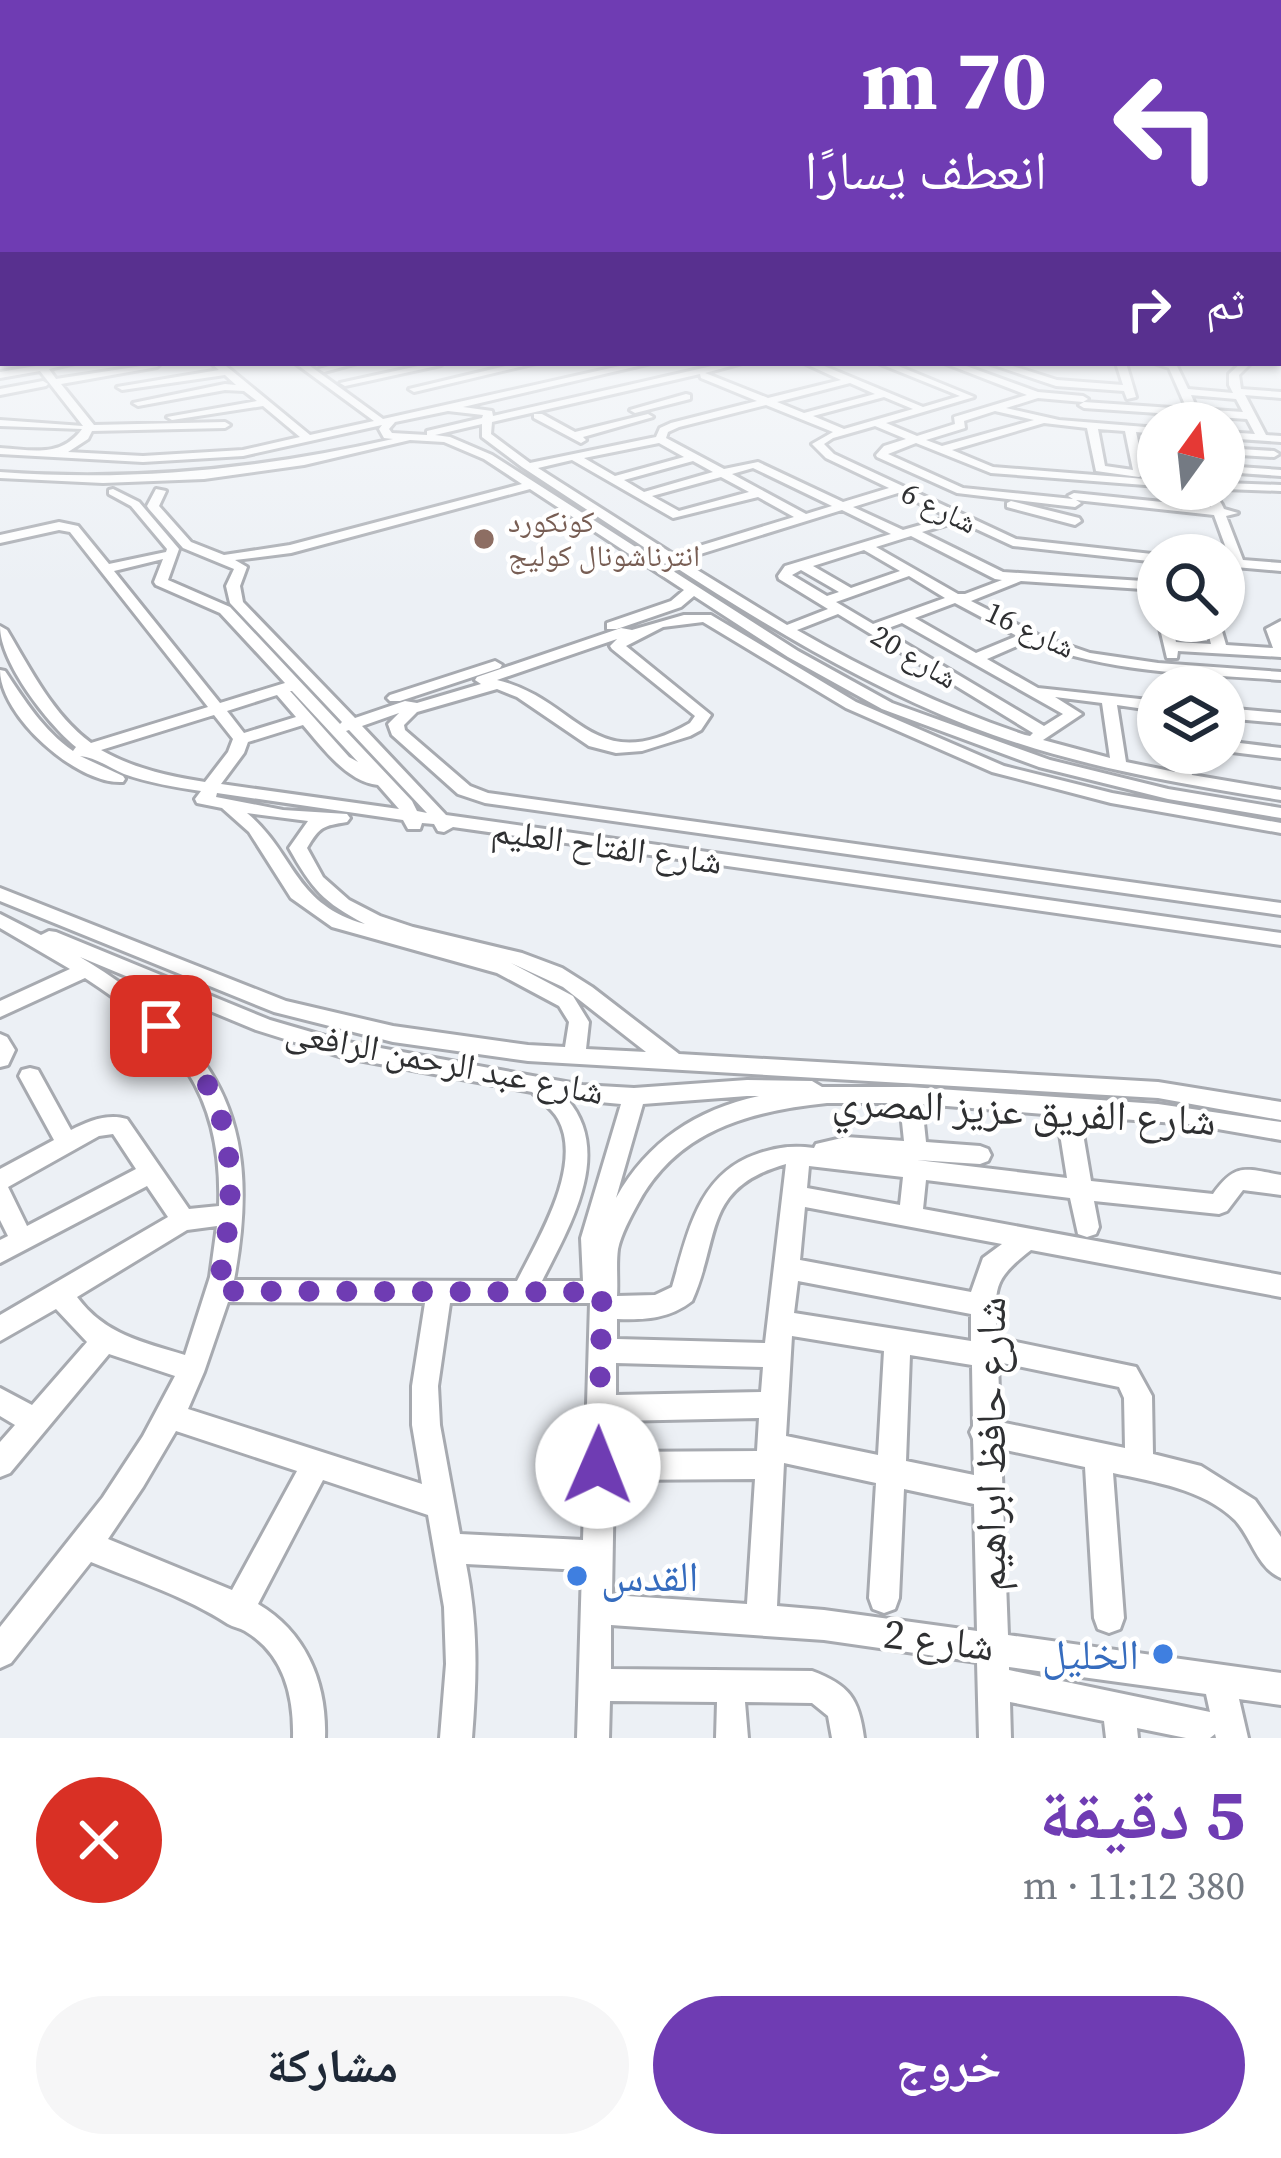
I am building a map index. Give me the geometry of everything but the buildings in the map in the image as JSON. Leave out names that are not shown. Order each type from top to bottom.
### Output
[{"type":"street","points":[[7,423],[84,427],[156,423]]},
{"type":"street","points":[[81,423],[84,427]]},
{"type":"street","points":[[162,423],[225,425],[248,446]]},
{"type":"street","points":[[295,423],[312,434]]},
{"type":"street","points":[[297,423],[312,434]]},
{"type":"street","points":[[2,451],[149,454],[248,446],[366,423]]},
{"type":"street","points":[[2,451],[113,458],[206,457],[280,447],[370,423]]},
{"type":"street","points":[[385,423],[388,436],[457,442],[529,466],[788,628],[897,690],[1119,766],[1281,796]]},
{"type":"street","points":[[0,484],[63,486],[215,477],[330,458],[479,423]]},
{"type":"street","points":[[487,423],[491,450],[531,485],[844,685],[935,727],[1010,753],[1168,794],[1281,813]]},
{"type":"street","points":[[491,450],[504,426],[514,423]]},
{"type":"street","points":[[550,423],[597,449]]},
{"type":"street","points":[[572,436],[624,423]]},
{"type":"street","points":[[654,423],[678,451],[805,518]]},
{"type":"street","points":[[529,466],[697,423]]},
{"type":"street","points":[[824,423],[843,432],[876,423]]},
{"type":"street","points":[[876,423],[992,470],[1137,482]]},
{"type":"street","points":[[958,423],[888,448],[881,455],[939,484],[990,495],[1226,513]]},
{"type":"street","points":[[940,450],[1032,423]]},
{"type":"street","points":[[1067,423],[1136,430]]},
{"type":"street","points":[[1136,423],[1137,456]]},
{"type":"street","points":[[1245,470],[1281,471],[1251,423]]},
{"type":"street","points":[[1090,426],[1099,468],[1137,473]]},
{"type":"street","points":[[63,450],[75,444],[84,427]]},
{"type":"street","name":"شارع 6","points":[[843,432],[823,438],[818,447],[1013,542],[1137,556]]},
{"type":"street","points":[[1245,437],[1281,439]]},
{"type":"street","points":[[0,475],[112,492],[160,491],[301,473],[427,444],[457,442]]},
{"type":"street","points":[[600,472],[678,451]]},
{"type":"street","points":[[1245,452],[1274,454]]},
{"type":"street","points":[[572,456],[676,515],[760,494]]},
{"type":"street","points":[[301,473],[330,458]]},
{"type":"street","points":[[575,496],[692,458]]},
{"type":"street","points":[[641,496],[757,465],[839,507],[991,573],[1137,584]]},
{"type":"street","points":[[1074,477],[1076,551]]},
{"type":"street","points":[[106,569],[291,549],[531,485]]},
{"type":"street","points":[[652,565],[898,488]]},
{"type":"street","points":[[1245,488],[1281,488]]},
{"type":"street","points":[[662,489],[702,512]]},
{"type":"street","points":[[160,491],[153,506],[183,542],[241,567],[237,603],[329,722],[355,770],[388,786],[413,822]]},
{"type":"street","points":[[112,492],[135,504],[170,545],[161,582],[171,590]]},
{"type":"street","points":[[990,495],[1027,511],[1075,520]]},
{"type":"street","points":[[1223,510],[1239,531]]},
{"type":"street","points":[[1226,510],[1228,534]]},
{"type":"street","points":[[802,565],[957,518]]},
{"type":"street","points":[[0,539],[72,527],[241,739]]},
{"type":"street","name":"شارع 16","points":[[864,545],[1030,635],[1090,658],[1281,676]]},
{"type":"street","points":[[189,594],[238,579],[291,549]]},
{"type":"street","points":[[1053,549],[1053,578]]},
{"type":"street","points":[[126,594],[165,563]]},
{"type":"street","points":[[1245,564],[1281,567]]},
{"type":"street","points":[[802,565],[850,593]]},
{"type":"street","name":"شارع 20","points":[[802,565],[787,571],[784,579],[1036,737]]},
{"type":"street","points":[[788,628],[850,593],[912,571]]},
{"type":"street","points":[[870,630],[1019,577]]},
{"type":"street","points":[[126,594],[171,590],[225,610],[287,688],[444,827]]},
{"type":"street","points":[[329,722],[662,610],[685,600],[692,590]]},
{"type":"street","points":[[241,739],[329,722],[670,616],[728,612]]},
{"type":"street","points":[[1281,828],[1111,798],[998,770],[851,705],[716,621],[696,617],[625,638],[617,646],[704,716],[696,727],[651,746],[618,747],[588,740],[498,684],[412,710],[396,724],[398,732],[478,796],[1281,909]]},
{"type":"street","points":[[904,618],[1075,716],[1036,737]]},
{"type":"street","points":[[1170,646],[1281,652],[1273,629],[1281,625]]},
{"type":"street","name":"شارع الفتاح العليم","points":[[0,631],[75,753]]},
{"type":"street","points":[[976,658],[1030,635]]},
{"type":"street","points":[[1169,642],[1174,665]]},
{"type":"street","points":[[1218,642],[1220,650]]},
{"type":"street","name":"شارع الفتاح العليم","points":[[0,674],[39,734],[124,782],[1281,939]]},
{"type":"street","points":[[75,753],[287,688]]},
{"type":"street","points":[[1031,689],[1137,702]]},
{"type":"street","points":[[1109,700],[1119,766]]},
{"type":"street","points":[[1245,715],[1281,718]]},
{"type":"street","points":[[241,739],[213,796],[256,829],[298,894],[339,923],[504,968],[566,1001],[579,1022],[574,1055]]},
{"type":"street","points":[[1245,749],[1281,753]]},
{"type":"street","points":[[998,770],[1010,753]]},
{"type":"street","points":[[1183,774],[1185,780]]},
{"type":"street","name":"شارع الفتاح العليم","points":[[213,796],[283,814],[413,822]]},
{"type":"street","points":[[332,817],[312,826],[298,848],[308,875],[337,902],[380,922],[491,949],[542,967],[586,992],[636,1036],[679,1060]]},
{"type":"street","points":[[646,855],[658,822]]},
{"type":"street","name":"شارع الفتاح العليم","points":[[646,855],[1281,951]]},
{"type":"street","name":"شارع عبد الرحمن الرافعى","points":[[0,894],[281,1007],[354,1027],[482,1048]]},
{"type":"street","name":"شارع عبد الرحمن الرافعى","points":[[0,919],[140,1007],[182,1045],[213,1093],[230,1152],[232,1222],[217,1291],[192,1369],[170,1416],[86,1544],[0,1652]]},
{"type":"street","name":"شارع عبد الرحمن الرافعى","points":[[0,919],[263,1025],[342,1049],[532,1084],[634,1096],[774,1087],[840,1092]]},
{"type":"street","points":[[0,1010],[85,970]]},
{"type":"street","points":[[472,1073],[469,1059],[482,1048]]},
{"type":"street","name":"شارع الفريق عزيز المصري","points":[[482,1048],[1158,1090],[1281,1111]]},
{"type":"street","points":[[707,1063],[722,1074],[720,1090]]},
{"type":"street","points":[[30,1076],[67,1143]]},
{"type":"street","points":[[523,1294],[570,1191],[577,1139],[567,1108],[532,1084]]},
{"type":"street","name":"شارع الفريق عزيز المصري","points":[[593,1738],[606,1247],[640,1175],[669,1146],[704,1123],[745,1108],[840,1092],[1216,1119],[1281,1131]]},
{"type":"street","points":[[601,1300],[592,1266],[593,1238],[634,1096]]},
{"type":"street","points":[[910,1097],[916,1160],[910,1216]]},
{"type":"street","points":[[1067,1107],[1087,1227]]},
{"type":"street","points":[[0,1180],[94,1128],[119,1125],[183,1220]]},
{"type":"street","points":[[761,1620],[779,1322],[794,1195],[807,1154]]},
{"type":"street","points":[[217,1291],[523,1294],[665,1306],[683,1293],[706,1207],[720,1187],[762,1160],[807,1154],[916,1160],[1081,1190],[1219,1204],[1235,1182],[1247,1179],[1281,1185]]},
{"type":"street","points":[[916,1160],[980,1155]]},
{"type":"street","points":[[0,1194],[11,1246],[152,1172]]},
{"type":"street","points":[[794,1195],[1281,1286]]},
{"type":"street","points":[[0,1329],[183,1220],[218,1216],[232,1222]]},
{"type":"street","name":"شارع حافظ ابراهيم","points":[[995,1738],[983,1305],[992,1267],[1027,1239]]},
{"type":"street","points":[[786,1268],[983,1305]]},
{"type":"street","points":[[60,1294],[85,1330],[104,1341],[192,1369]]},
{"type":"street","points":[[439,1294],[425,1386],[432,1464],[452,1548],[462,1664],[456,1738]]},
{"type":"street","points":[[779,1322],[1127,1376],[1138,1396],[1139,1465]]},
{"type":"street","points":[[0,1462],[104,1341]]},
{"type":"street","points":[[884,1598],[898,1341]]},
{"type":"street","points":[[600,1351],[777,1355]]},
{"type":"street","points":[[0,1401],[34,1422]]},
{"type":"street","points":[[599,1408],[773,1405]]},
{"type":"street","points":[[170,1416],[442,1505]]},
{"type":"street","points":[[984,1432],[1191,1476],[1219,1490],[1266,1535],[1281,1563]]},
{"type":"street","points":[[598,1466],[769,1455],[891,1472],[986,1492]]},
{"type":"street","points":[[1098,1456],[1109,1618]]},
{"type":"street","points":[[237,1612],[316,1464]]},
{"type":"street","points":[[86,1544],[237,1612],[274,1634],[299,1670],[311,1718],[309,1738]]},
{"type":"street","points":[[452,1548],[596,1556]]},
{"type":"street","name":"شارع 2","points":[[596,1609],[761,1620],[993,1646],[1281,1689]]},
{"type":"street","points":[[994,1683],[1120,1723],[1217,1732],[1219,1681]]},
{"type":"street","points":[[594,1684],[812,1687],[832,1694],[843,1707],[848,1738]]},
{"type":"place","name":"كونكورد انترناشونال كوليج","points":[[484,539]]},
{"type":"place","name":"القدس","points":[[577,1576]]},
{"type":"place","name":"الخليل","points":[[1163,1654]]},
{"type":"route","points":[[161,1026],[182,1045],[213,1093],[230,1152],[232,1222],[217,1291],[602,1292],[598,1466]]}]
